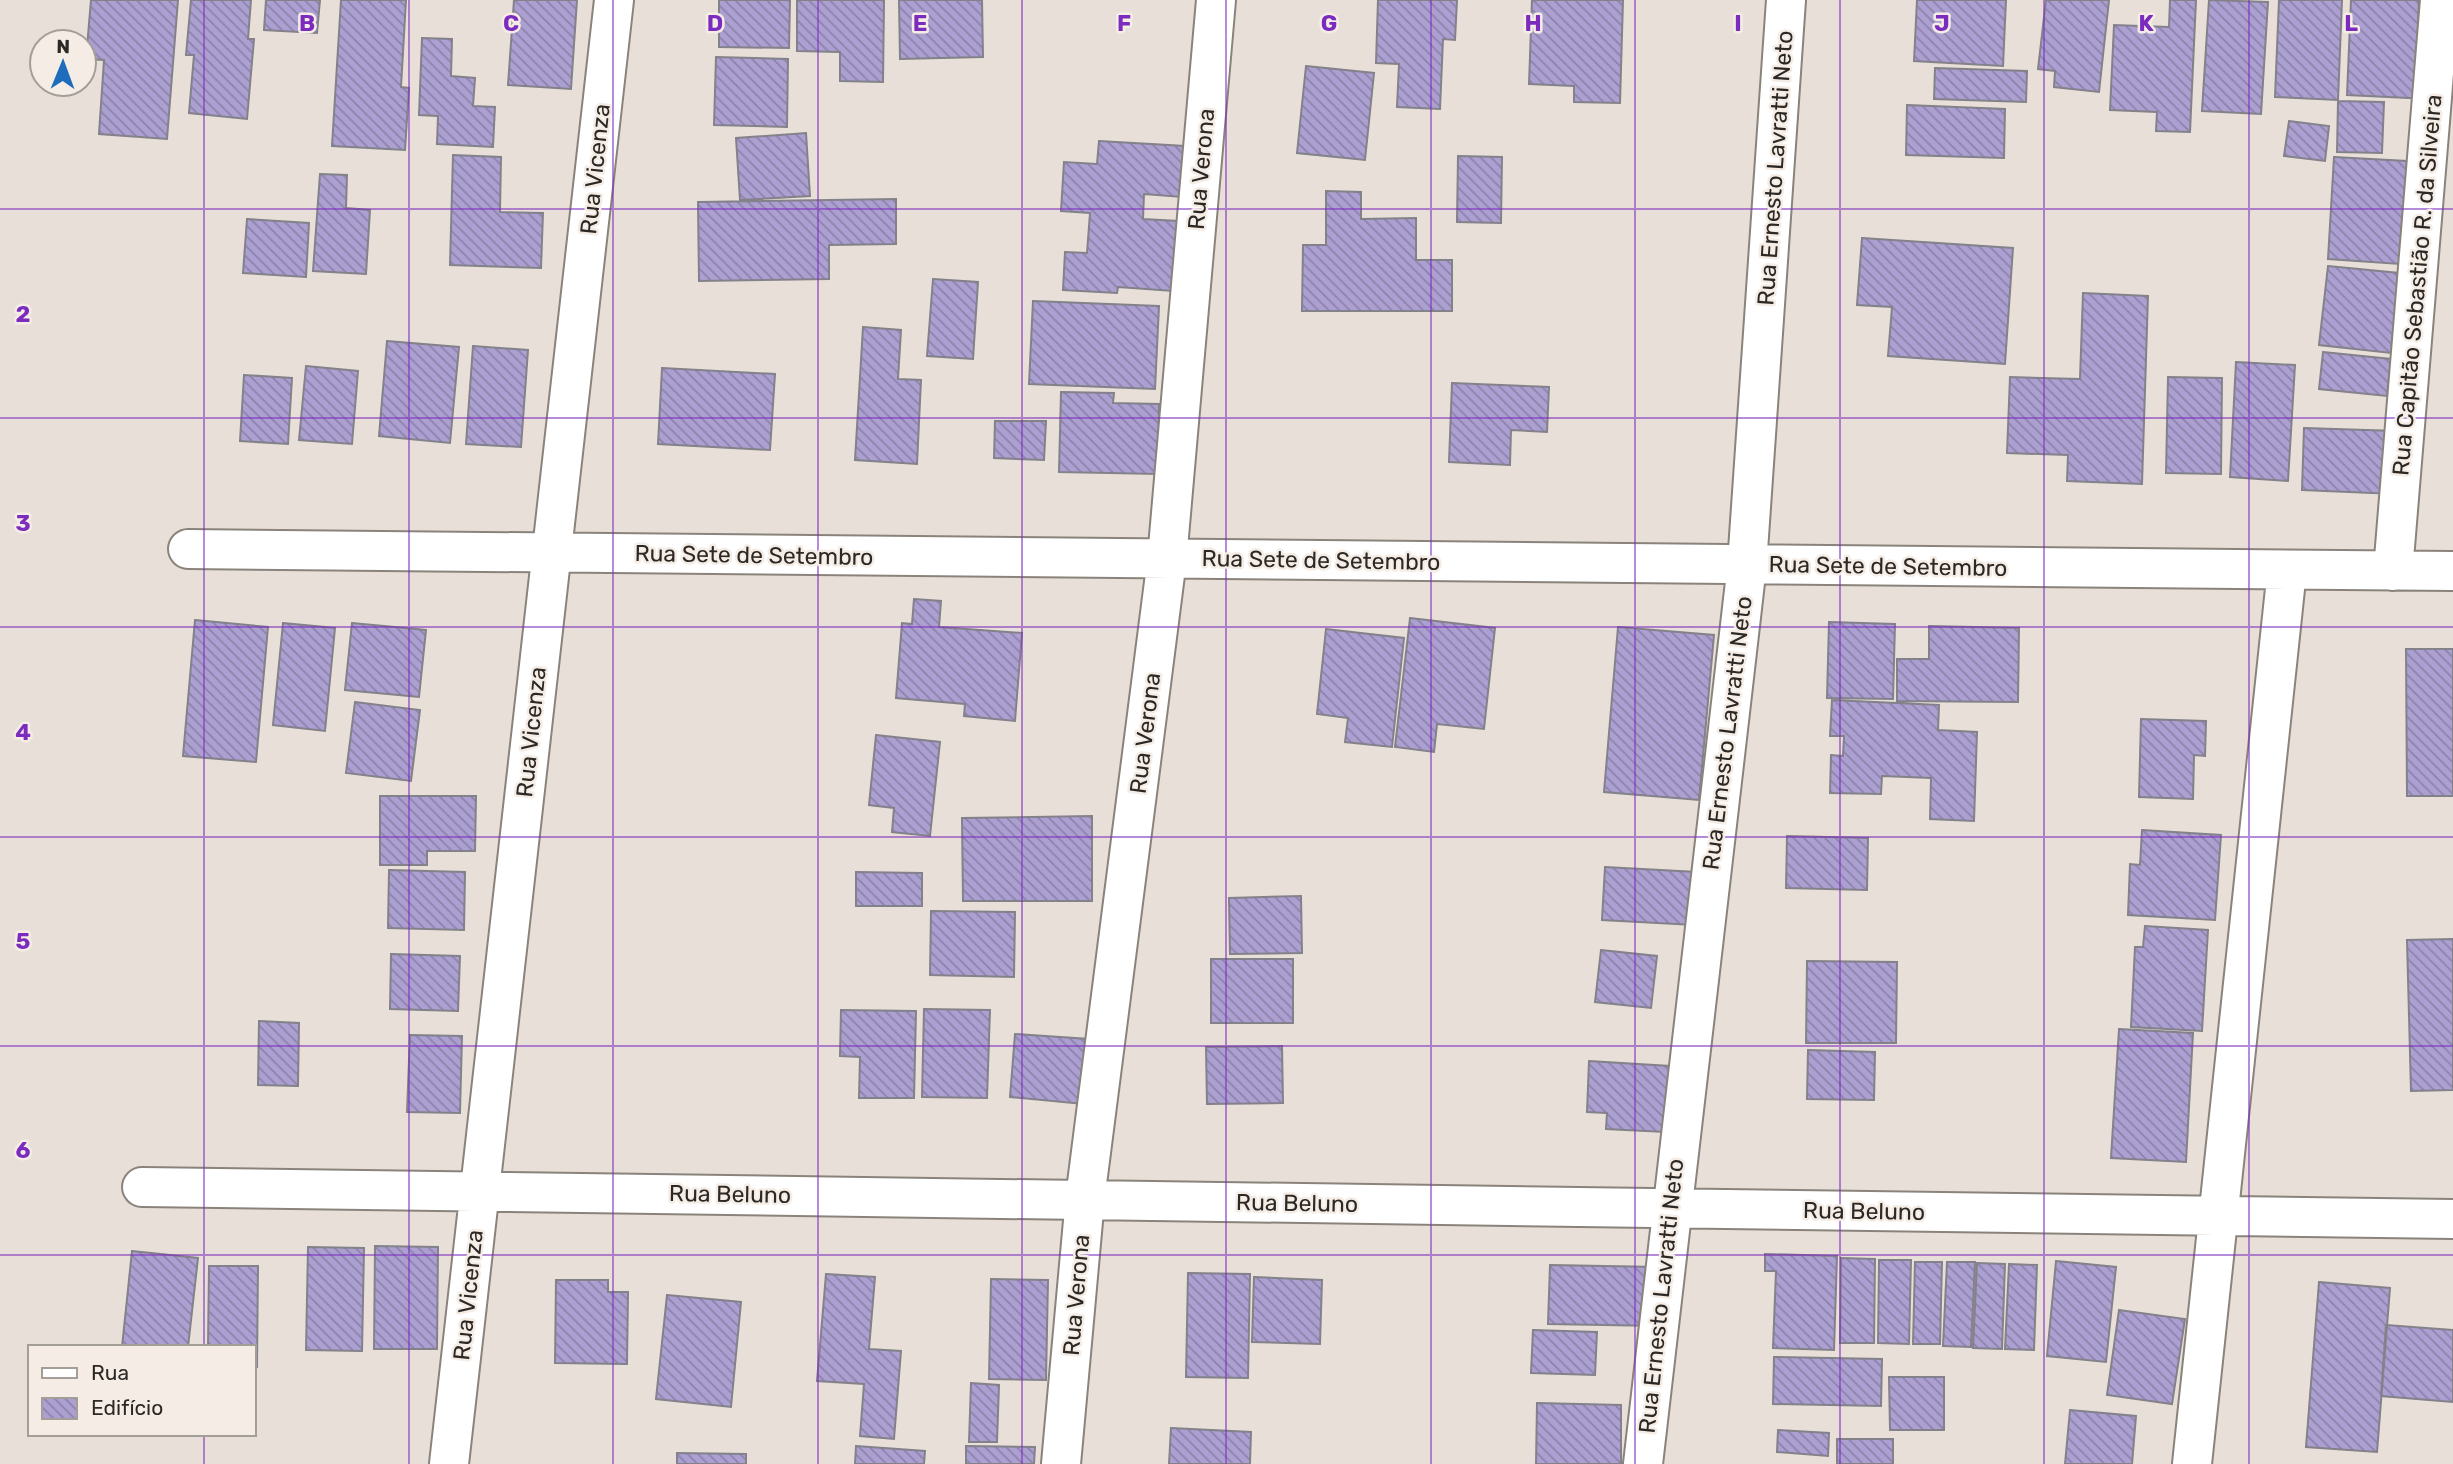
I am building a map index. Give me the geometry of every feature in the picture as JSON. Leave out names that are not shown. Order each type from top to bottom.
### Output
[{"type":"street","name":"Rua Vicenza","points":[[449,1464],[614,0]]},
{"type":"street","name":"Rua Verona","points":[[1061,1464],[1085,1199],[1167,559],[1216,0]]},
{"type":"street","name":"Rua Ernesto Lavratti Neto","points":[[1643,1464],[1747,565],[1786,0]]},
{"type":"street","name":"Rua Capitão Sebastião R. da Silveira","points":[[2393,571],[2440,0]]},
{"type":"street","name":"Rua Sete de Setembro","points":[[188,550],[2453,571]]},
{"type":"street","points":[[2192,1464],[2287,570]]},
{"type":"street","name":"Rua Beluno","points":[[142,1186],[2453,1219]]},
{"type":"building","points":[[91,0],[178,0],[167,139],[99,134],[104,60],[98,60],[98,28],[89,28]]},
{"type":"building","points":[[191,0],[251,0],[248,39],[254,39],[247,119],[189,113],[194,55],[186,55]]},
{"type":"building","points":[[266,0],[320,0],[317,33],[264,30]]},
{"type":"building","points":[[341,0],[406,0],[401,87],[409,88],[405,150],[332,146]]},
{"type":"building","points":[[514,0],[577,0],[571,89],[508,85]]},
{"type":"building","points":[[719,0],[790,0],[789,48],[719,47]]},
{"type":"building","points":[[797,0],[884,0],[883,82],[840,81],[840,52],[797,51]]},
{"type":"building","points":[[899,0],[982,0],[983,57],[900,59]]},
{"type":"building","points":[[1378,0],[1457,0],[1455,40],[1443,39],[1440,109],[1397,107],[1399,64],[1376,63]]},
{"type":"building","points":[[1532,0],[1623,0],[1620,103],[1574,102],[1574,86],[1529,84]]},
{"type":"building","points":[[1917,0],[2006,0],[2003,66],[1914,61]]},
{"type":"building","points":[[2046,0],[2109,0],[2099,92],[2054,87],[2055,71],[2038,69]]},
{"type":"building","points":[[2170,0],[2196,0],[2190,132],[2156,131],[2157,112],[2110,110],[2114,25],[2169,27]]},
{"type":"building","points":[[2209,0],[2268,2],[2261,114],[2202,111]]},
{"type":"building","points":[[2279,0],[2342,0],[2338,100],[2275,97]]},
{"type":"building","points":[[2351,0],[2419,0],[2417,49],[2428,99],[2347,95]]},
{"type":"building","points":[[422,38],[452,39],[451,76],[475,78],[473,106],[495,107],[493,147],[437,144],[438,116],[419,115]]},
{"type":"building","points":[[716,57],[788,59],[787,127],[714,125]]},
{"type":"building","points":[[1306,66],[1374,73],[1365,160],[1297,153]]},
{"type":"building","points":[[1935,68],[2027,71],[2026,102],[1934,99]]},
{"type":"building","points":[[2338,101],[2384,102],[2382,153],[2337,152]]},
{"type":"building","points":[[1907,105],[2005,109],[2004,158],[1906,155]]},
{"type":"building","points":[[2289,121],[2329,126],[2325,161],[2284,156]]},
{"type":"building","points":[[806,133],[810,196],[740,200],[736,138]]},
{"type":"building","points":[[1099,141],[1185,146],[1182,197],[1144,194],[1143,219],[1178,221],[1173,291],[1118,287],[1117,293],[1063,290],[1065,252],[1087,253],[1090,213],[1061,211],[1064,162],[1097,164]]},
{"type":"building","points":[[453,155],[501,157],[500,212],[543,213],[541,268],[450,265]]},
{"type":"building","points":[[1458,156],[1502,157],[1501,223],[1457,222]]},
{"type":"building","points":[[2334,157],[2407,161],[2400,264],[2328,259]]},
{"type":"building","points":[[320,174],[347,175],[346,208],[370,210],[366,274],[313,271]]},
{"type":"building","points":[[1326,191],[1361,192],[1361,219],[1416,218],[1416,260],[1452,260],[1452,311],[1302,311],[1303,245],[1326,245]]},
{"type":"building","points":[[896,199],[896,244],[829,245],[829,279],[699,281],[698,202]]},
{"type":"building","points":[[247,219],[309,223],[306,277],[243,273]]},
{"type":"building","points":[[1862,238],[2013,248],[2005,364],[1888,356],[1892,307],[1857,305]]},
{"type":"building","points":[[2328,266],[2399,273],[2391,353],[2319,345]]},
{"type":"building","points":[[933,279],[978,282],[973,359],[927,356]]},
{"type":"building","points":[[2083,293],[2148,296],[2142,484],[2067,481],[2068,455],[2007,453],[2010,377],[2080,379]]},
{"type":"building","points":[[1033,301],[1159,306],[1155,389],[1029,384]]},
{"type":"building","points":[[863,327],[901,330],[898,379],[921,380],[917,464],[855,460]]},
{"type":"building","points":[[387,341],[459,347],[450,443],[379,436]]},
{"type":"building","points":[[473,346],[528,350],[521,447],[466,444]]},
{"type":"building","points":[[2323,352],[2391,359],[2387,396],[2319,389]]},
{"type":"building","points":[[2236,362],[2295,365],[2288,481],[2230,477]]},
{"type":"building","points":[[306,366],[358,371],[352,444],[299,440]]},
{"type":"building","points":[[662,368],[775,374],[770,450],[658,444]]},
{"type":"building","points":[[244,375],[292,378],[288,444],[240,441]]},
{"type":"building","points":[[2168,377],[2222,378],[2221,474],[2166,473]]},
{"type":"building","points":[[1452,383],[1549,387],[1547,432],[1511,430],[1510,465],[1449,462]]},
{"type":"building","points":[[1061,392],[1114,393],[1113,403],[1159,404],[1158,474],[1059,472]]},
{"type":"building","points":[[995,421],[1046,421],[1044,460],[994,458]]},
{"type":"building","points":[[2304,428],[2397,431],[2395,494],[2302,490]]},
{"type":"building","points":[[914,599],[941,601],[939,627],[1022,633],[1015,721],[964,716],[965,704],[896,698],[902,623],[912,624]]},
{"type":"building","points":[[1410,618],[1495,628],[1484,729],[1437,724],[1434,752],[1395,747]]},
{"type":"building","points":[[195,620],[268,627],[256,762],[183,756]]},
{"type":"building","points":[[1829,622],[1895,624],[1893,699],[1827,698]]},
{"type":"building","points":[[283,623],[335,628],[325,731],[273,725]]},
{"type":"building","points":[[352,623],[426,630],[419,697],[345,690]]},
{"type":"building","points":[[1929,626],[2019,628],[2018,702],[1897,701],[1897,659],[1929,659]]},
{"type":"building","points":[[1618,627],[1714,635],[1699,800],[1604,792]]},
{"type":"building","points":[[1326,629],[1404,638],[1392,747],[1345,742],[1348,718],[1317,714]]},
{"type":"building","points":[[2406,649],[2453,649],[2453,796],[2407,796]]},
{"type":"building","points":[[1832,700],[1939,705],[1938,730],[1977,732],[1974,821],[1930,819],[1931,778],[1882,776],[1881,794],[1830,793],[1831,755],[1843,756],[1844,736],[1830,736]]},
{"type":"building","points":[[355,702],[420,710],[411,781],[346,773]]},
{"type":"building","points":[[2141,719],[2206,721],[2205,756],[2194,755],[2193,799],[2139,797]]},
{"type":"building","points":[[876,735],[940,742],[930,836],[892,832],[894,808],[869,805]]},
{"type":"building","points":[[380,796],[476,796],[475,851],[427,851],[427,865],[380,865]]},
{"type":"building","points":[[1092,816],[1092,901],[963,901],[962,818]]},
{"type":"building","points":[[2142,830],[2221,835],[2215,920],[2128,915],[2130,864],[2140,865]]},
{"type":"building","points":[[1787,836],[1868,838],[1867,890],[1786,888]]},
{"type":"building","points":[[1605,867],[1697,872],[1694,925],[1602,920]]},
{"type":"building","points":[[389,870],[465,872],[464,930],[388,928]]},
{"type":"building","points":[[856,872],[922,873],[922,906],[856,906]]},
{"type":"building","points":[[1301,896],[1302,953],[1230,954],[1229,898]]},
{"type":"building","points":[[931,911],[1015,912],[1014,977],[930,975]]},
{"type":"building","points":[[2145,926],[2208,930],[2202,1031],[2131,1027],[2135,947],[2143,947]]},
{"type":"building","points":[[2453,939],[2453,1090],[2411,1091],[2407,940]]},
{"type":"building","points":[[1601,950],[1657,956],[1651,1008],[1595,1002]]},
{"type":"building","points":[[391,954],[460,956],[458,1011],[390,1009]]},
{"type":"building","points":[[1211,959],[1293,959],[1293,1023],[1211,1023]]},
{"type":"building","points":[[1807,961],[1897,962],[1896,1043],[1806,1043]]},
{"type":"building","points":[[924,1009],[990,1010],[987,1098],[922,1097]]},
{"type":"building","points":[[841,1010],[916,1011],[914,1098],[859,1098],[860,1057],[840,1056]]},
{"type":"building","points":[[259,1021],[299,1023],[298,1086],[258,1085]]},
{"type":"building","points":[[2119,1029],[2193,1033],[2186,1162],[2111,1158]]},
{"type":"building","points":[[1015,1034],[1089,1039],[1083,1104],[1010,1097]]},
{"type":"building","points":[[410,1035],[462,1036],[460,1113],[407,1112]]},
{"type":"building","points":[[1282,1046],[1283,1103],[1207,1104],[1206,1047]]},
{"type":"building","points":[[1808,1050],[1875,1052],[1874,1100],[1807,1099]]},
{"type":"building","points":[[1589,1061],[1670,1066],[1665,1132],[1606,1129],[1607,1113],[1587,1112]]},
{"type":"building","points":[[375,1246],[438,1247],[437,1349],[374,1349]]},
{"type":"building","points":[[308,1247],[364,1248],[362,1351],[306,1350]]},
{"type":"building","points":[[132,1251],[198,1258],[188,1345],[122,1345]]},
{"type":"building","points":[[1765,1254],[1837,1256],[1834,1350],[1773,1348],[1776,1271],[1765,1271]]},
{"type":"building","points":[[1841,1258],[1875,1259],[1874,1343],[1840,1343]]},
{"type":"building","points":[[1879,1260],[1911,1260],[1909,1344],[1878,1343]]},
{"type":"building","points":[[2056,1261],[2116,1267],[2106,1362],[2047,1356]]},
{"type":"building","points":[[1915,1262],[1942,1262],[1940,1344],[1913,1344]]},
{"type":"building","points":[[1947,1262],[1975,1262],[1971,1347],[1943,1346]]},
{"type":"building","points":[[1977,1263],[2005,1264],[2002,1349],[1973,1348]]},
{"type":"building","points":[[2009,1264],[2037,1265],[2034,1350],[2005,1349]]},
{"type":"building","points":[[1550,1265],[1659,1267],[1658,1326],[1548,1324]]},
{"type":"building","points":[[209,1266],[258,1266],[257,1367],[256,1345],[208,1345]]},
{"type":"building","points":[[1188,1273],[1250,1274],[1248,1378],[1186,1377]]},
{"type":"building","points":[[826,1274],[875,1277],[869,1349],[901,1351],[894,1439],[860,1436],[864,1384],[817,1381]]},
{"type":"building","points":[[1254,1277],[1322,1280],[1320,1344],[1252,1342]]},
{"type":"building","points":[[991,1279],[1048,1280],[1046,1380],[989,1379]]},
{"type":"building","points":[[556,1280],[608,1280],[608,1292],[628,1292],[627,1364],[555,1363]]},
{"type":"building","points":[[2319,1282],[2390,1288],[2377,1452],[2306,1447]]},
{"type":"building","points":[[667,1295],[741,1302],[731,1407],[656,1399]]},
{"type":"building","points":[[2119,1310],[2185,1319],[2172,1404],[2107,1395]]},
{"type":"building","points":[[2386,1325],[2453,1330],[2453,1402],[2381,1396]]},
{"type":"building","points":[[1533,1330],[1597,1332],[1595,1375],[1531,1373]]},
{"type":"building","points":[[1774,1357],[1882,1359],[1881,1406],[1773,1404]]},
{"type":"building","points":[[1889,1377],[1944,1377],[1944,1430],[1890,1430]]},
{"type":"building","points":[[971,1383],[999,1385],[997,1442],[969,1442]]},
{"type":"building","points":[[1537,1403],[1621,1405],[1621,1464],[1536,1464]]},
{"type":"building","points":[[2070,1410],[2136,1416],[2132,1464],[2065,1464]]},
{"type":"building","points":[[1171,1428],[1251,1432],[1250,1464],[1169,1464]]},
{"type":"building","points":[[1778,1430],[1829,1433],[1828,1456],[1777,1452]]},
{"type":"building","points":[[1837,1439],[1893,1439],[1893,1464],[1837,1464]]},
{"type":"building","points":[[856,1446],[925,1451],[924,1464],[855,1464]]},
{"type":"building","points":[[966,1446],[1035,1447],[1034,1464],[966,1464]]},
{"type":"building","points":[[677,1453],[746,1454],[746,1464],[677,1464]]}]
